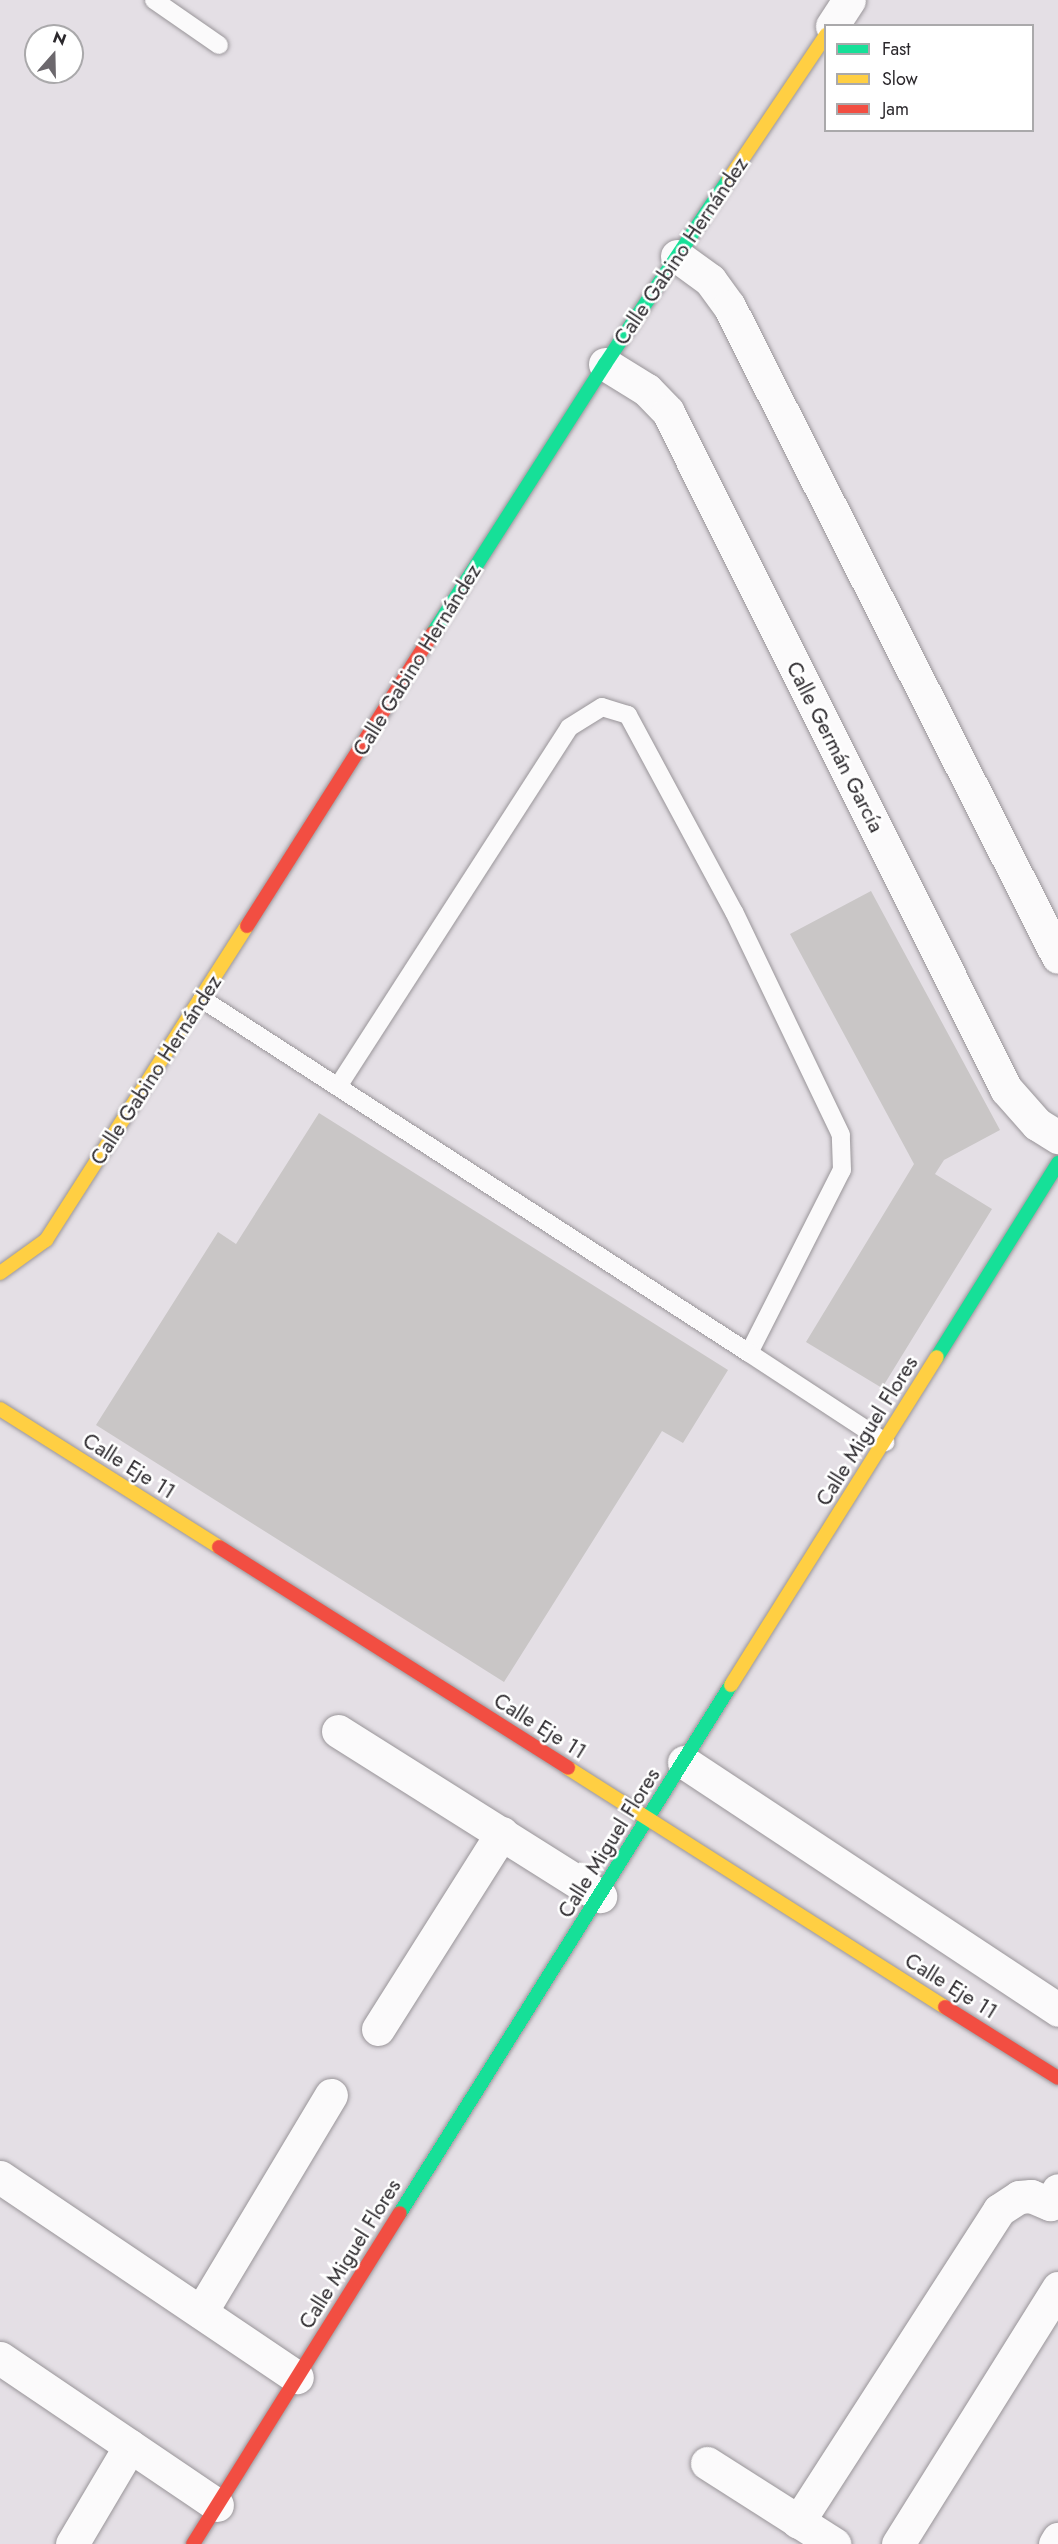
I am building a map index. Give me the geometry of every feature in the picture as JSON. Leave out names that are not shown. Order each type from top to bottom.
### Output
[{"type":"street","points":[[833,24],[849,0]]},
{"type":"street","name":"Calle Gabino Hernández","points":[[0,1274],[46,1240],[202,999],[605,364],[824,37]]},
{"type":"street","points":[[677,256],[710,280],[729,306],[1058,957]]},
{"type":"street","name":"Calle Germán García","points":[[605,364],[647,390],[668,412],[1006,1089],[1037,1124],[1058,1137]]},
{"type":"street","name":"Calle Miguel Flores","points":[[193,2544],[1058,1163]]},
{"type":"street","name":"Calle Eje 11","points":[[0,1409],[1058,2078]]},
{"type":"street","points":[[338,1731],[600,1896]]},
{"type":"street","points":[[684,1762],[1058,2010]]},
{"type":"street","points":[[378,2029],[502,1833]]},
{"type":"street","points":[[201,2312],[331,2095]]},
{"type":"street","points":[[0,2177],[297,2377]]},
{"type":"street","points":[[798,2522],[999,2210],[1019,2197],[1030,2196],[1055,2201]]},
{"type":"street","points":[[898,2544],[1058,2288]]},
{"type":"street","points":[[0,2358],[217,2505]]},
{"type":"street","points":[[72,2544],[130,2446]]},
{"type":"street","points":[[707,2463],[834,2544]]},
{"type":"street","points":[[1055,2544],[1058,2539]]},
{"type":"lane","points":[[153,0],[219,45]]},
{"type":"lane","points":[[338,1086],[569,728],[602,707],[628,715],[734,912],[841,1135],[842,1170],[749,1353]]},
{"type":"lane","points":[[202,999],[885,1442]]},
{"type":"building","points":[[871,891],[1000,1130],[944,1160],[935,1174],[992,1209],[882,1388],[806,1342],[914,1164],[790,934]]},
{"type":"building","points":[[319,1113],[728,1370],[683,1443],[662,1431],[504,1682],[96,1425],[218,1232],[236,1244]]},
{"type":"traffic: fast","points":[[433,633],[605,364],[729,179]]},
{"type":"traffic: fast","points":[[937,1357],[1058,1163]]},
{"type":"traffic: fast","points":[[400,2213],[731,1685]]},
{"type":"traffic: slow","points":[[729,179],[824,38]]},
{"type":"traffic: slow","points":[[0,1273],[46,1240],[247,926]]},
{"type":"traffic: slow","points":[[731,1685],[937,1357]]},
{"type":"traffic: slow","points":[[0,1409],[219,1547]]},
{"type":"traffic: slow","points":[[568,1768],[945,2007]]},
{"type":"traffic: jam","points":[[247,926],[433,633]]},
{"type":"traffic: jam","points":[[219,1547],[568,1768]]},
{"type":"traffic: jam","points":[[945,2007],[1058,2078]]},
{"type":"traffic: jam","points":[[193,2544],[400,2213]]}]
